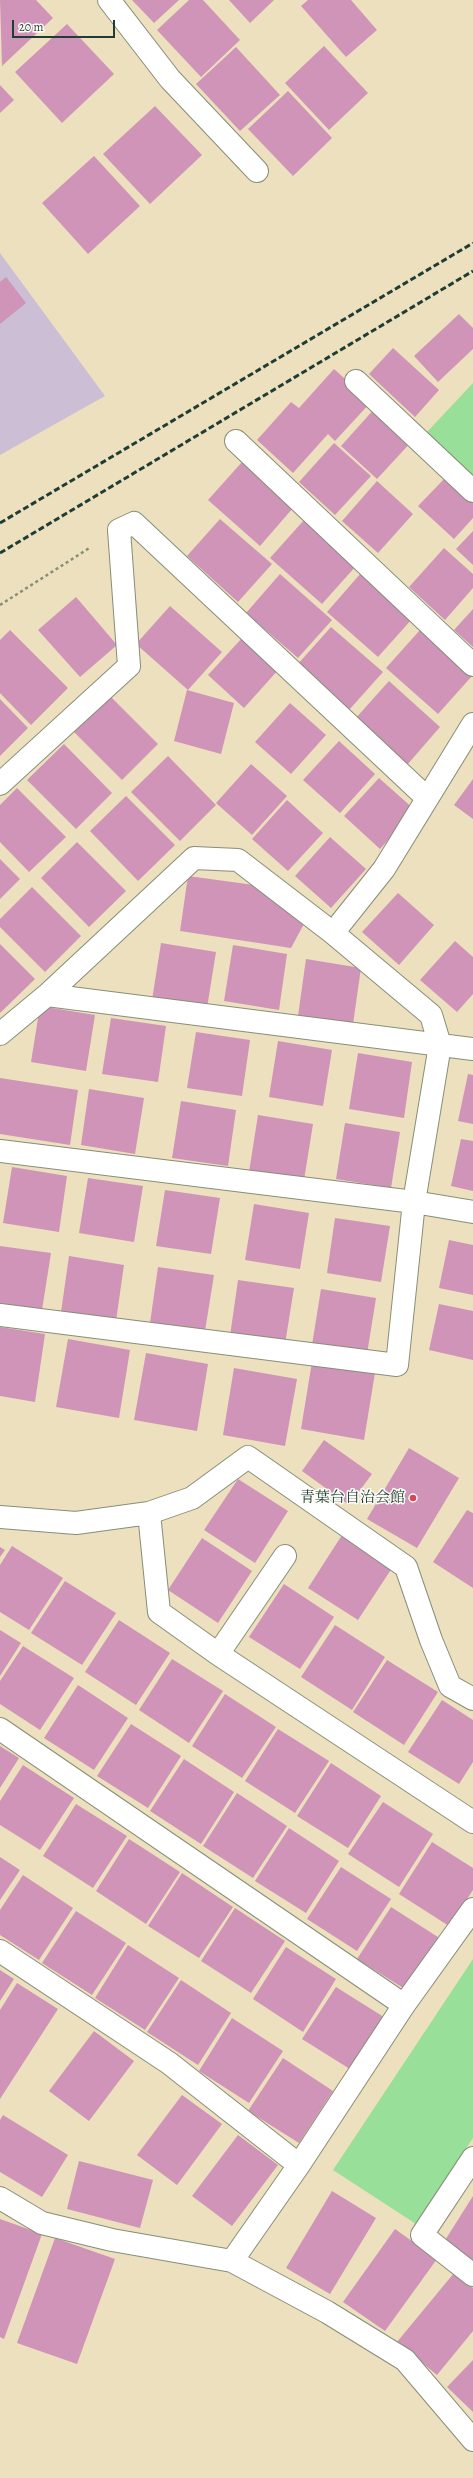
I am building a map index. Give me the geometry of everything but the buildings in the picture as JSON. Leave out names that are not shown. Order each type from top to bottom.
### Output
[{"type":"street","points":[[109,0],[170,79],[257,171]]},
{"type":"street","points":[[356,381],[473,491]]},
{"type":"street","points":[[236,441],[473,665]]},
{"type":"street","points":[[0,784],[129,666],[119,530],[134,523],[427,798]]},
{"type":"street","points":[[333,933],[384,869],[473,724]]},
{"type":"street","points":[[0,1034],[47,995],[194,858],[238,860],[333,933],[431,1015],[440,1045],[414,1202],[397,1365],[0,1315]]},
{"type":"street","points":[[47,995],[473,1049]]},
{"type":"street","points":[[0,1151],[414,1202],[473,1212]]},
{"type":"street","points":[[0,1517],[76,1523],[149,1513],[192,1498],[248,1457],[406,1567],[431,1640],[450,1686],[473,1699]]},
{"type":"street","points":[[149,1513],[159,1612],[218,1654],[473,1822]]},
{"type":"street","points":[[218,1654],[285,1556]]},
{"type":"street","points":[[0,1729],[404,2005]]},
{"type":"street","points":[[232,2261],[298,2166],[404,2005],[473,1910]]},
{"type":"street","points":[[0,1952],[169,2063],[298,2166]]},
{"type":"street","points":[[473,2158],[422,2235],[473,2275]]},
{"type":"street","points":[[0,2198],[42,2223],[112,2240],[232,2261],[327,2312],[405,2360],[473,2440]]},
{"type":"path","points":[[0,605],[119,530]]},
{"type":"shaded area","points":[[0,253],[105,396],[0,455]]},
{"type":"green space","points":[[473,383],[473,476],[427,432]]},
{"type":"green space","points":[[473,1959],[473,2138],[416,2224],[333,2170]]},
{"type":"railway","points":[[0,523],[473,243]]},
{"type":"railway","points":[[0,553],[473,271]]},
{"type":"place","name":"青葉台自治会館","points":[[413,1498]]}]
